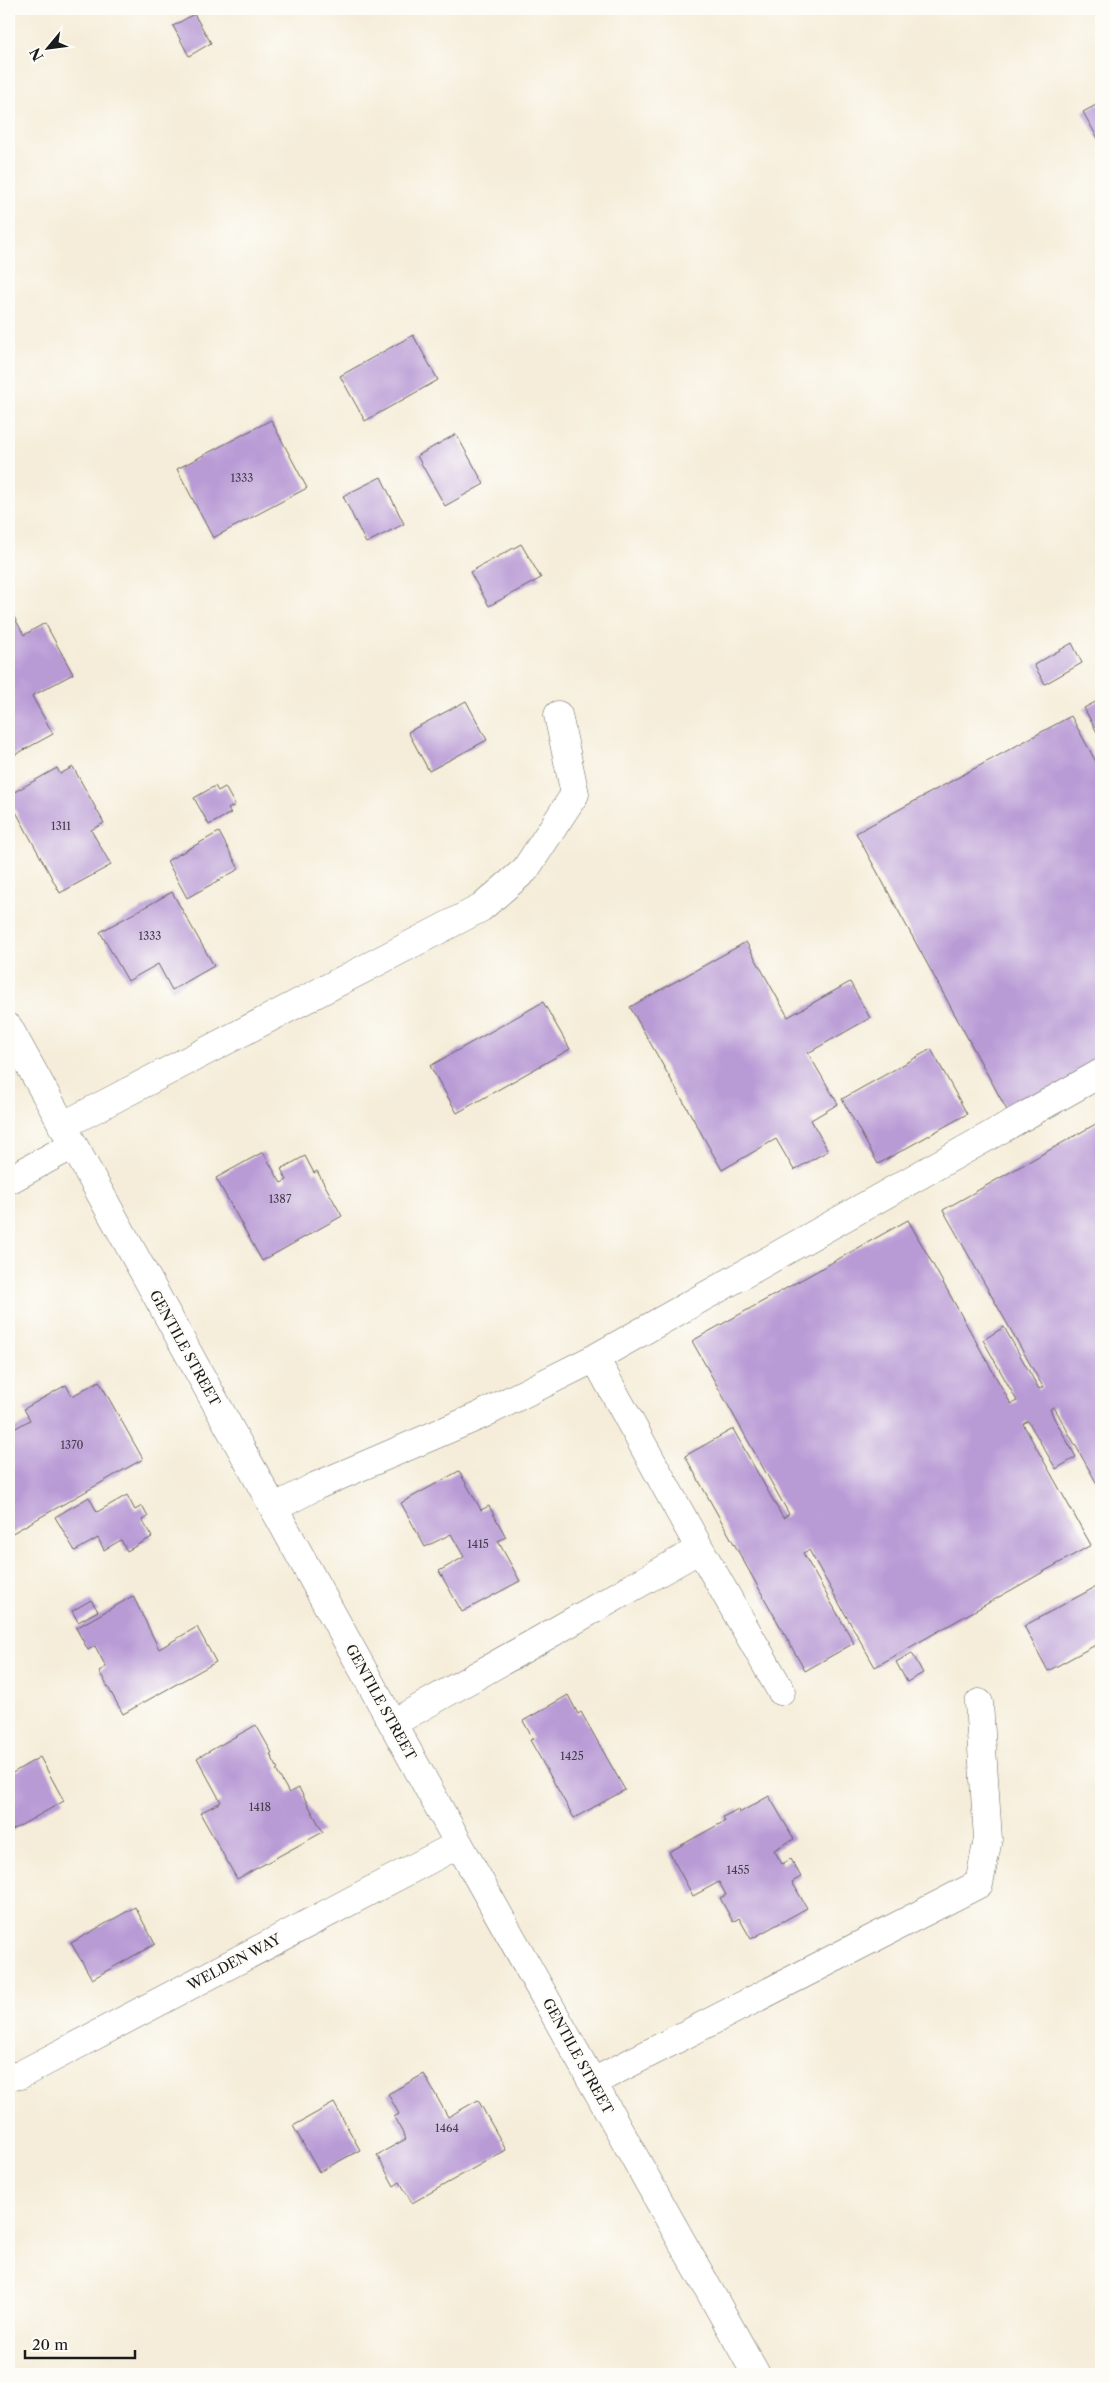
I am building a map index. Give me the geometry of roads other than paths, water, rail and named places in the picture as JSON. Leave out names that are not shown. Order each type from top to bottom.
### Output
[{"type":"main road","points":[[9,1180],[68,1135],[481,908],[525,870],[575,794],[558,715]]},
{"type":"main road","name":"GENTILE STREET","points":[[9,1028],[459,1844],[756,2374]]},
{"type":"main road","points":[[274,1508],[316,1486],[479,1416],[595,1358],[1101,1073]]},
{"type":"main road","points":[[595,1358],[781,1691]]},
{"type":"main road","points":[[393,1723],[700,1549]]},
{"type":"main road","points":[[593,2082],[979,1884],[988,1838],[979,1703]]},
{"type":"main road","name":"WELDEN WAY","points":[[12,2069],[459,1844]]}]
